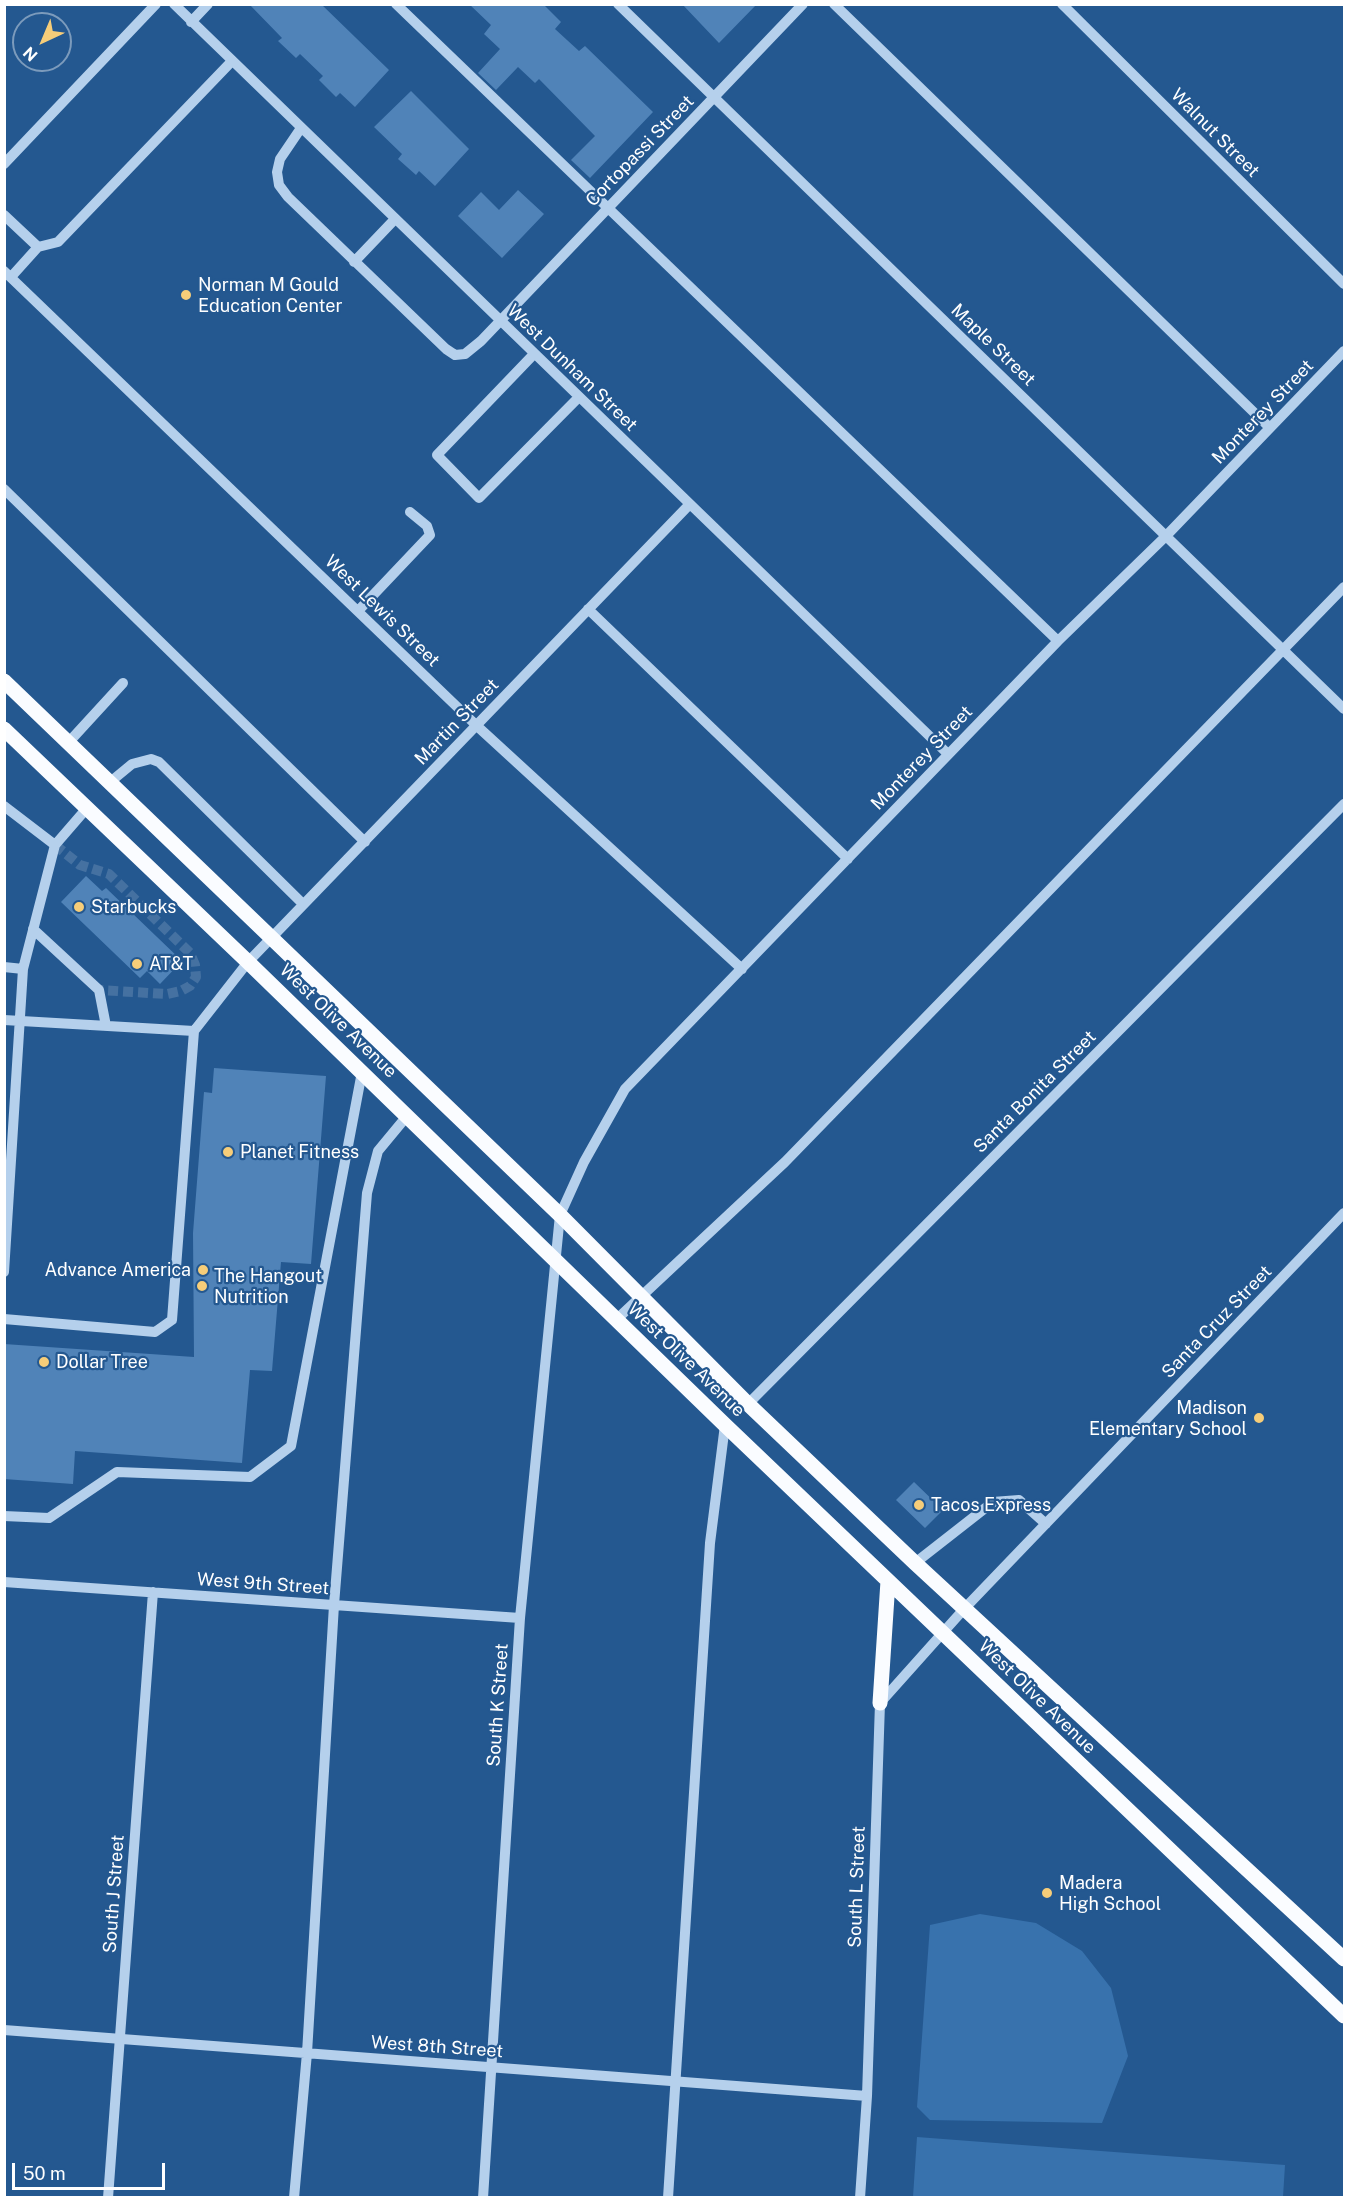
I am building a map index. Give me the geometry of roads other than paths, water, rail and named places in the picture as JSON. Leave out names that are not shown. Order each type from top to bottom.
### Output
[{"type":"main road","name":"West Olive Avenue","points":[[4,681],[560,1215],[748,1404],[964,1609],[1344,1959]]},
{"type":"main road","name":"West Olive Avenue","points":[[4,729],[362,1072],[725,1425],[1344,2016]]},
{"type":"main road","points":[[880,1703],[888,1581]]},
{"type":"street","points":[[4,164],[156,4]]},
{"type":"street","name":"West Dunham Street","points":[[174,4],[948,754]]},
{"type":"street","points":[[191,22],[208,4]]},
{"type":"street","points":[[396,4],[1058,640]]},
{"type":"street","name":"Maple Street","points":[[618,4],[1344,709]]},
{"type":"street","name":"Cortopassi Street","points":[[354,262],[446,349],[455,355],[472,350],[803,4]]},
{"type":"street","points":[[834,4],[1270,428]]},
{"type":"street","name":"Walnut Street","points":[[1062,4],[1344,284]]},
{"type":"street","points":[[8,274],[38,247],[58,242],[232,61]]},
{"type":"street","points":[[301,128],[280,159],[277,172],[279,185],[298,208],[354,262],[395,219]]},
{"type":"street","points":[[4,215],[38,247]]},
{"type":"street","name":"West Lewis Street","points":[[8,274],[477,726],[742,969]]},
{"type":"street","name":"Monterey Street","points":[[560,1215],[584,1162],[625,1089],[1058,640],[1165,537],[1344,351]]},
{"type":"street","points":[[534,354],[437,455],[479,498],[579,397]]},
{"type":"street","points":[[4,489],[364,842]]},
{"type":"street","name":"Martin Street","points":[[194,1031],[248,962],[689,505]]},
{"type":"street","points":[[358,611],[430,535],[427,526],[410,512]]},
{"type":"street","points":[[617,1319],[785,1162],[1344,587]]},
{"type":"street","points":[[588,609],[848,859]]},
{"type":"street","points":[[68,743],[123,682]]},
{"type":"street","points":[[109,783],[132,764],[151,759],[159,762],[303,904]]},
{"type":"street","name":"Santa Bonita Street","points":[[748,1404],[1344,804]]},
{"type":"street","points":[[5,806],[56,845]]},
{"type":"street","points":[[4,1272],[9,1128],[22,969],[56,845],[87,808]]},
{"type":"street","points":[[33,929],[99,990],[106,1026]]},
{"type":"street","points":[[4,967],[22,969]]},
{"type":"street","points":[[4,1020],[194,1031],[172,1320],[155,1332],[4,1319]]},
{"type":"street","points":[[4,1516],[49,1518],[117,1472],[250,1477],[291,1446],[362,1072]]},
{"type":"street","points":[[294,2198],[307,2054],[334,1605],[367,1194],[378,1152],[407,1116]]},
{"type":"street","name":"South K Street","points":[[483,2198],[520,1618],[560,1215]]},
{"type":"street","name":"Santa Cruz Street","points":[[964,1609],[1343,1219]]},
{"type":"street","points":[[668,2198],[710,1543],[725,1425]]},
{"type":"street","points":[[915,1563],[993,1502],[1019,1500],[1046,1524]]},
{"type":"street","name":"West 9th Street","points":[[4,1582],[520,1618]]},
{"type":"street","name":"South J Street","points":[[108,2198],[153,1592]]},
{"type":"street","points":[[880,1703],[964,1609]]},
{"type":"street","name":"South L Street","points":[[860,2198],[867,2096],[880,1703]]},
{"type":"street","name":"West 8th Street","points":[[4,2030],[867,2096]]},
{"type":"tunnel","points":[[55,845],[80,865],[109,874],[190,953],[195,965],[196,977],[190,986],[181,991],[167,994],[99,990]]},
{"type":"place","name":"Norman M Gould Education Center","points":[[186,295]]},
{"type":"place","name":"Starbucks","points":[[79,907]]},
{"type":"place","name":"AT&T","points":[[137,964]]},
{"type":"place","name":"Planet Fitness","points":[[228,1152]]},
{"type":"place","name":"Advance America","points":[[203,1270]]},
{"type":"place","name":"The Hangout Nutrition","points":[[202,1286]]},
{"type":"place","name":"Dollar Tree","points":[[44,1362]]},
{"type":"place","name":"Madison Elementary School","points":[[1259,1418]]},
{"type":"place","name":"Tacos Express","points":[[919,1505]]},
{"type":"place","name":"Madera High School","points":[[1047,1893]]}]
